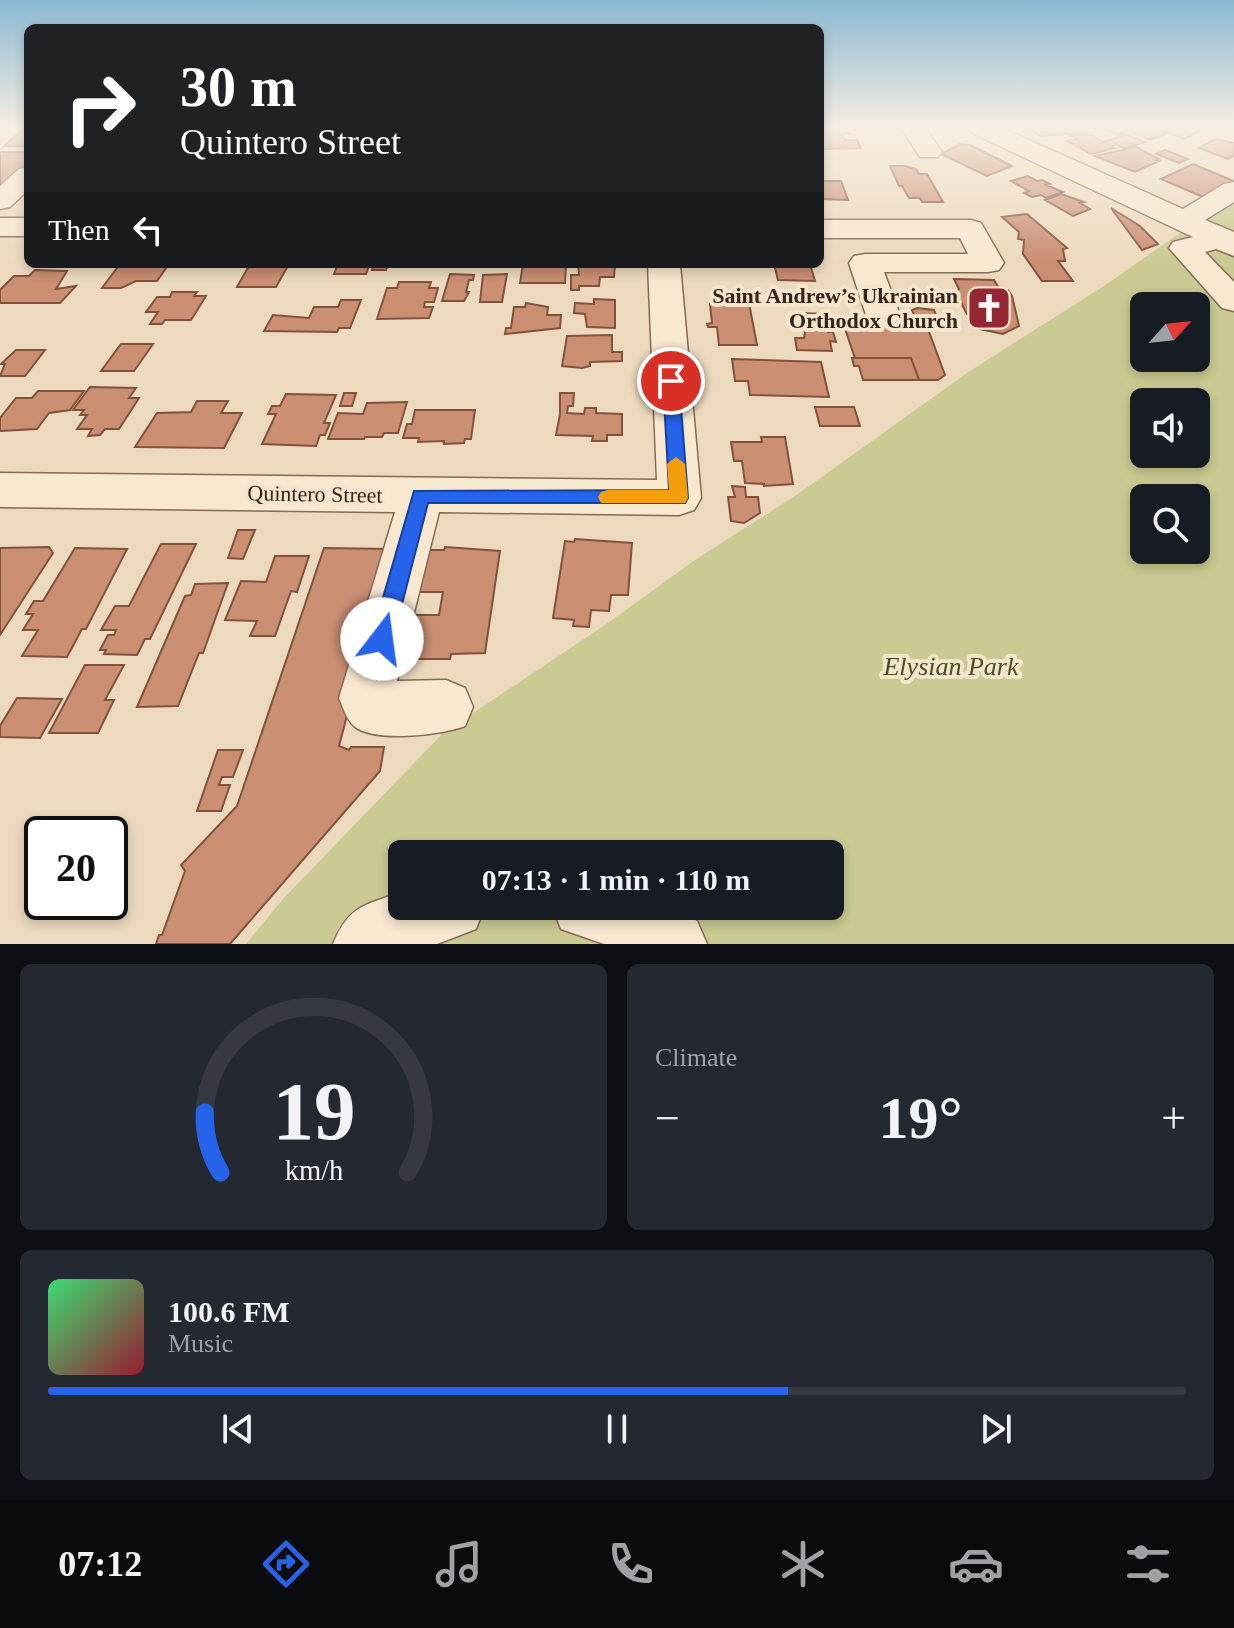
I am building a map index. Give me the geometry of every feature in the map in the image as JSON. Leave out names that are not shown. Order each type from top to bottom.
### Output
[{"type":"street","points":[[1079,172],[1230,242]]},
{"type":"street","points":[[0,201],[24,179]]},
{"type":"street","points":[[1185,220],[1234,190]]},
{"type":"street","points":[[0,227],[24,227]]},
{"type":"street","points":[[824,229],[971,229],[988,263],[865,263],[883,315]]},
{"type":"street","points":[[1230,242],[1184,248],[1234,301]]},
{"type":"street","name":"Quintero Street","points":[[0,490],[679,498],[664,268]]},
{"type":"street","points":[[421,496],[366,698],[374,708],[446,707]]},
{"type":"street","points":[[366,944],[381,932],[414,920]]},
{"type":"street","points":[[633,920],[674,944]]},
{"type":"green space","name":"Elysian Park","points":[[1234,195],[1234,944],[246,944],[283,899],[443,733],[605,625],[695,560],[798,494],[967,373],[1107,284]]},
{"type":"building","points":[[0,172],[20,172],[0,186]]},
{"type":"building","points":[[893,172],[927,174],[943,202],[922,202],[920,198],[909,198]]},
{"type":"building","points":[[1176,172],[1212,172],[1234,182],[1203,197],[1161,179]]},
{"type":"building","points":[[1028,176],[1063,192],[1046,198],[1041,195],[1032,197],[1024,193],[1029,191],[1011,181]]},
{"type":"building","points":[[824,181],[841,181],[848,200],[824,199]]},
{"type":"building","points":[[1061,194],[1084,202],[1080,203],[1090,209],[1073,216],[1045,200]]},
{"type":"building","points":[[1111,208],[1140,226],[1158,244],[1142,250]]},
{"type":"building","points":[[1027,214],[1067,248],[1063,249],[1065,261],[1058,261],[1073,281],[1042,281],[1023,254],[1024,240],[1018,239],[1019,232],[1002,217]]},
{"type":"building","points":[[117,268],[166,268],[157,281],[136,281],[121,288],[102,288]]},
{"type":"building","points":[[248,268],[287,268],[276,287],[237,287]]},
{"type":"building","points":[[336,268],[368,268],[366,274],[334,274]]},
{"type":"building","points":[[522,268],[566,268],[565,283],[520,283]]},
{"type":"building","points":[[578,268],[615,268],[614,277],[600,277],[599,286],[579,286],[579,290],[571,290],[571,275],[579,275]]},
{"type":"building","points":[[775,268],[811,268],[815,281],[778,280]]},
{"type":"building","points":[[35,270],[67,271],[56,289],[76,286],[60,303],[0,303],[0,290],[14,276],[29,276]]},
{"type":"building","points":[[450,274],[474,275],[473,280],[469,280],[466,292],[469,292],[464,301],[442,301]]},
{"type":"building","points":[[507,274],[502,302],[480,302],[483,275]]},
{"type":"building","name":"Saint Andrew’s Ukrainian Orthodox Church","points":[[954,279],[994,280],[1000,290],[1008,290],[1019,326],[1003,334],[980,329],[974,318],[967,314],[956,293],[959,289]]},
{"type":"building","points":[[399,282],[431,282],[429,288],[438,288],[434,302],[425,302],[424,307],[433,307],[429,318],[377,319],[387,288],[397,288]]},
{"type":"building","points":[[172,292],[197,292],[194,296],[206,296],[191,320],[165,320],[162,324],[150,324],[158,312],[146,312],[157,297],[170,297]]},
{"type":"building","points":[[594,299],[615,300],[615,328],[587,327],[585,314],[574,313],[575,303],[594,304]]},
{"type":"building","points":[[341,300],[361,300],[350,328],[339,328],[337,332],[264,331],[273,315],[309,318],[314,307],[338,307]]},
{"type":"building","points":[[526,303],[548,307],[547,315],[561,315],[560,328],[505,334],[506,328],[511,328],[514,307],[525,307]]},
{"type":"building","points":[[749,303],[757,345],[719,345],[717,327],[708,327],[707,324],[712,323],[710,304]]},
{"type":"building","points":[[912,310],[934,310],[936,315],[931,318],[914,315]]},
{"type":"building","points":[[801,313],[824,314],[828,332],[833,332],[836,342],[830,341],[832,351],[797,350],[795,338],[804,338],[805,333]]},
{"type":"building","points":[[842,320],[925,321],[945,375],[938,380],[919,380],[911,358],[855,358]]},
{"type":"building","points":[[612,335],[612,352],[622,352],[622,361],[590,362],[590,366],[582,368],[562,366],[567,336]]},
{"type":"building","points":[[121,344],[153,344],[134,371],[101,371]]},
{"type":"building","points":[[16,350],[45,350],[25,376],[0,376],[5,364],[1,364]]},
{"type":"building","points":[[852,358],[911,358],[919,380],[863,380],[859,366],[854,366]]},
{"type":"building","points":[[732,359],[821,362],[829,397],[750,395],[748,381],[735,381]]},
{"type":"building","points":[[90,387],[136,388],[129,398],[139,398],[119,429],[105,429],[100,435],[88,436],[92,429],[77,429],[87,415],[80,415],[84,410],[73,410]]},
{"type":"building","points":[[38,391],[84,391],[70,410],[49,413],[37,429],[0,431],[0,418],[16,398],[32,398]]},
{"type":"building","points":[[344,393],[356,393],[352,406],[340,406]]},
{"type":"building","points":[[560,393],[574,393],[573,406],[568,406],[567,413],[584,414],[585,408],[596,408],[596,413],[622,414],[622,435],[607,435],[607,441],[592,441],[593,436],[556,435]]},
{"type":"building","points":[[286,394],[336,395],[324,423],[330,423],[316,446],[262,444],[276,414],[268,414],[272,406],[280,406]]},
{"type":"building","points":[[197,401],[228,401],[221,413],[242,413],[224,448],[135,447],[157,413],[191,412]]},
{"type":"building","points":[[407,402],[398,433],[384,433],[382,437],[364,439],[328,439],[338,413],[363,414],[367,403]]},
{"type":"building","points":[[815,407],[854,407],[860,426],[820,426]]},
{"type":"building","points":[[415,410],[475,410],[471,439],[465,439],[464,443],[444,444],[444,441],[418,442],[419,438],[403,438],[407,424],[412,424]]},
{"type":"building","points":[[761,437],[785,437],[793,484],[764,486],[745,483],[742,461],[734,461],[731,442],[762,442]]},
{"type":"building","points":[[732,486],[745,487],[746,497],[758,497],[760,513],[744,523],[731,521],[728,497],[735,497]]},
{"type":"building","points":[[238,530],[255,530],[243,559],[228,558]]},
{"type":"building","points":[[575,539],[632,543],[628,595],[611,595],[609,611],[591,610],[589,627],[573,626],[574,620],[553,618],[565,541],[574,542]]},
{"type":"building","points":[[161,544],[196,544],[150,639],[145,639],[137,655],[104,654],[106,650],[100,650],[108,635],[114,635],[116,630],[101,630],[115,606],[129,606]]},
{"type":"building","points":[[49,547],[53,553],[0,635],[0,548]]},
{"type":"building","points":[[445,547],[500,551],[485,653],[451,654],[450,659],[390,659],[400,615],[439,615],[443,592],[406,592],[416,550],[444,550]]},
{"type":"building","points":[[75,548],[127,549],[86,629],[82,629],[67,657],[22,656],[38,630],[23,630],[33,614],[26,614],[34,601],[43,601]]},
{"type":"building","points":[[324,548],[391,549],[339,746],[349,750],[351,747],[384,747],[380,771],[230,944],[156,944],[185,871],[181,865],[237,806]]},
{"type":"building","points":[[275,556],[309,556],[297,592],[291,591],[275,636],[250,636],[257,621],[225,620],[241,581],[266,582]]},
{"type":"building","points":[[228,583],[203,653],[199,653],[178,706],[137,707],[185,596],[191,595],[195,584]]},
{"type":"building","points":[[85,665],[124,665],[105,700],[114,700],[98,733],[49,733]]},
{"type":"building","points":[[17,698],[62,699],[40,738],[0,737],[0,726]]},
{"type":"building","points":[[218,750],[243,750],[233,777],[222,777],[219,785],[230,785],[221,811],[197,811]]},
{"type":"slow traffic","points":[[608,497],[679,498],[676,464]]},
{"type":"place","name":"Saint Andrew’s Ukrainian Orthodox Church","points":[[989,308]]},
{"type":"route","points":[[382,639],[421,496],[679,498],[671,381]]}]
